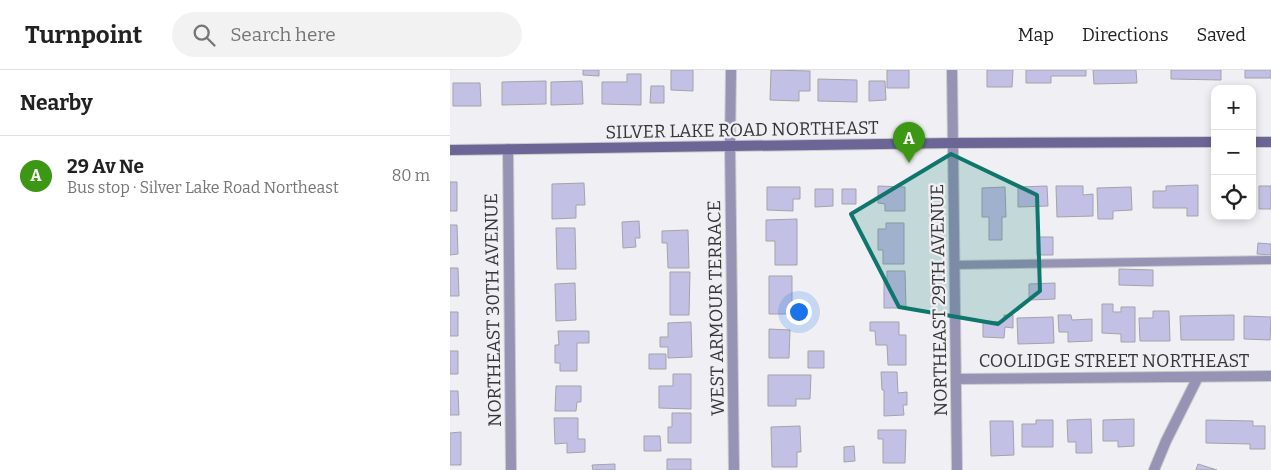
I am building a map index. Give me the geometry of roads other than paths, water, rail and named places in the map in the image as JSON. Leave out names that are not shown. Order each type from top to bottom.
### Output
[{"type":"main road","name":"SILVER LAKE ROAD NORTHEAST","points":[[450,150],[952,143],[1211,142]]},
{"type":"main road","points":[[1256,142],[1271,142]]},
{"type":"street","name":"WEST ARMOUR TERRACE","points":[[731,70],[730,146],[734,470]]},
{"type":"street","name":"NORTHEAST 29TH AVENUE","points":[[952,70],[958,470]]},
{"type":"street","name":"NORTHEAST 30TH AVENUE","points":[[508,149],[511,470]]},
{"type":"street","name":"COOLIDGE STREET NORTHEAST","points":[[956,379],[1271,376]]},
{"type":"street","points":[[1154,470],[1166,441],[1198,377]]},
{"type":"lane","points":[[954,265],[1271,260]]},
{"type":"place","name":"29 Av Ne","points":[[909,163]]}]
